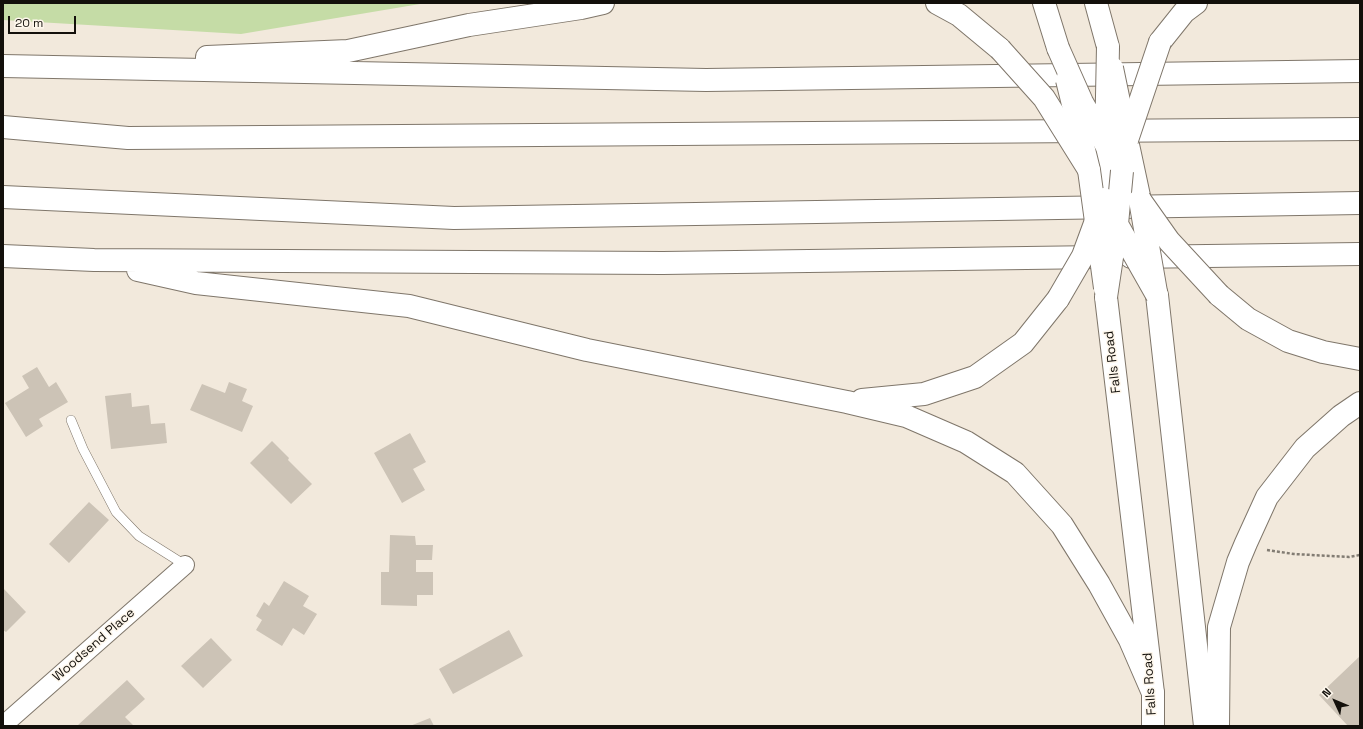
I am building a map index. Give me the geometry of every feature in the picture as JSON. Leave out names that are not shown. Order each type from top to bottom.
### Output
[{"type":"main road","points":[[3,66],[348,51],[469,25],[581,8],[603,3]]},
{"type":"main road","points":[[938,3],[959,14],[1000,50],[1044,98],[1104,199]]},
{"type":"main road","points":[[1044,3],[1058,48],[1088,170],[1106,223],[1157,295]]},
{"type":"main road","points":[[1096,3],[1108,47],[1116,143],[1122,171],[1140,200],[1169,241],[1220,296],[1248,319],[1288,341],[1323,352],[1360,359]]},
{"type":"main road","points":[[1106,223],[1104,199],[1116,143],[1160,42],[1184,12],[1196,3]]},
{"type":"main road","points":[[1058,48],[1082,102],[1116,143],[1140,200],[1157,295],[1205,726]]},
{"type":"main road","points":[[3,66],[706,80],[1360,72]]},
{"type":"main road","points":[[3,128],[128,138],[1360,129]]},
{"type":"main road","points":[[847,402],[924,394],[975,377],[1023,343],[1058,299],[1083,256],[1106,223],[1122,171]]},
{"type":"main road","points":[[3,197],[454,218],[1360,203]]},
{"type":"main road","name":"Falls Road","points":[[1106,223],[1106,297],[1153,693],[1153,726]]},
{"type":"main road","points":[[3,256],[94,260],[663,263],[1360,254]]},
{"type":"main road","points":[[94,260],[196,282],[409,306],[587,350],[847,402],[906,416],[966,442],[1015,473],[1062,525],[1100,584],[1130,640],[1153,693]]},
{"type":"main road","points":[[1218,726],[1219,628],[1238,562],[1246,543],[1267,497],[1305,448],[1341,416],[1360,403]]},
{"type":"street","name":"Woodsend Place","points":[[5,720],[185,565]]},
{"type":"lane","points":[[71,420],[83,449],[116,512],[139,536],[185,565]]},
{"type":"path","points":[[1263,549],[1294,554],[1349,557],[1360,555]]},
{"type":"green space","points":[[3,3],[426,3],[241,34],[3,20]]},
{"type":"building","points":[[37,367],[49,387],[56,382],[68,402],[39,419],[43,426],[26,437],[5,403],[29,388],[22,376]]},
{"type":"building","points":[[229,382],[247,389],[242,401],[253,406],[242,432],[190,410],[202,384],[225,393]]},
{"type":"building","points":[[131,393],[132,407],[149,405],[151,424],[165,423],[167,443],[111,449],[105,396]]},
{"type":"building","points":[[410,433],[426,462],[413,469],[425,490],[402,503],[374,453]]},
{"type":"building","points":[[272,441],[289,458],[288,460],[312,484],[291,504],[250,463]]},
{"type":"building","points":[[89,502],[109,520],[69,563],[49,544]]},
{"type":"building","points":[[390,535],[415,536],[416,545],[433,545],[432,560],[416,560],[416,572],[433,572],[433,595],[417,595],[417,606],[381,605],[381,572],[389,572]]},
{"type":"building","points":[[284,581],[309,596],[303,606],[317,614],[304,635],[293,628],[282,646],[256,630],[262,620],[256,616],[264,602],[269,606]]},
{"type":"building","points":[[3,588],[26,612],[6,632],[3,630]]},
{"type":"building","points":[[509,630],[523,656],[453,694],[439,669]]},
{"type":"building","points":[[211,638],[232,660],[203,688],[181,666]]},
{"type":"building","points":[[1360,656],[1360,726],[1348,726],[1319,695]]},
{"type":"building","points":[[127,680],[145,699],[125,717],[134,726],[78,725]]},
{"type":"building","points":[[430,718],[434,726],[410,726]]}]
